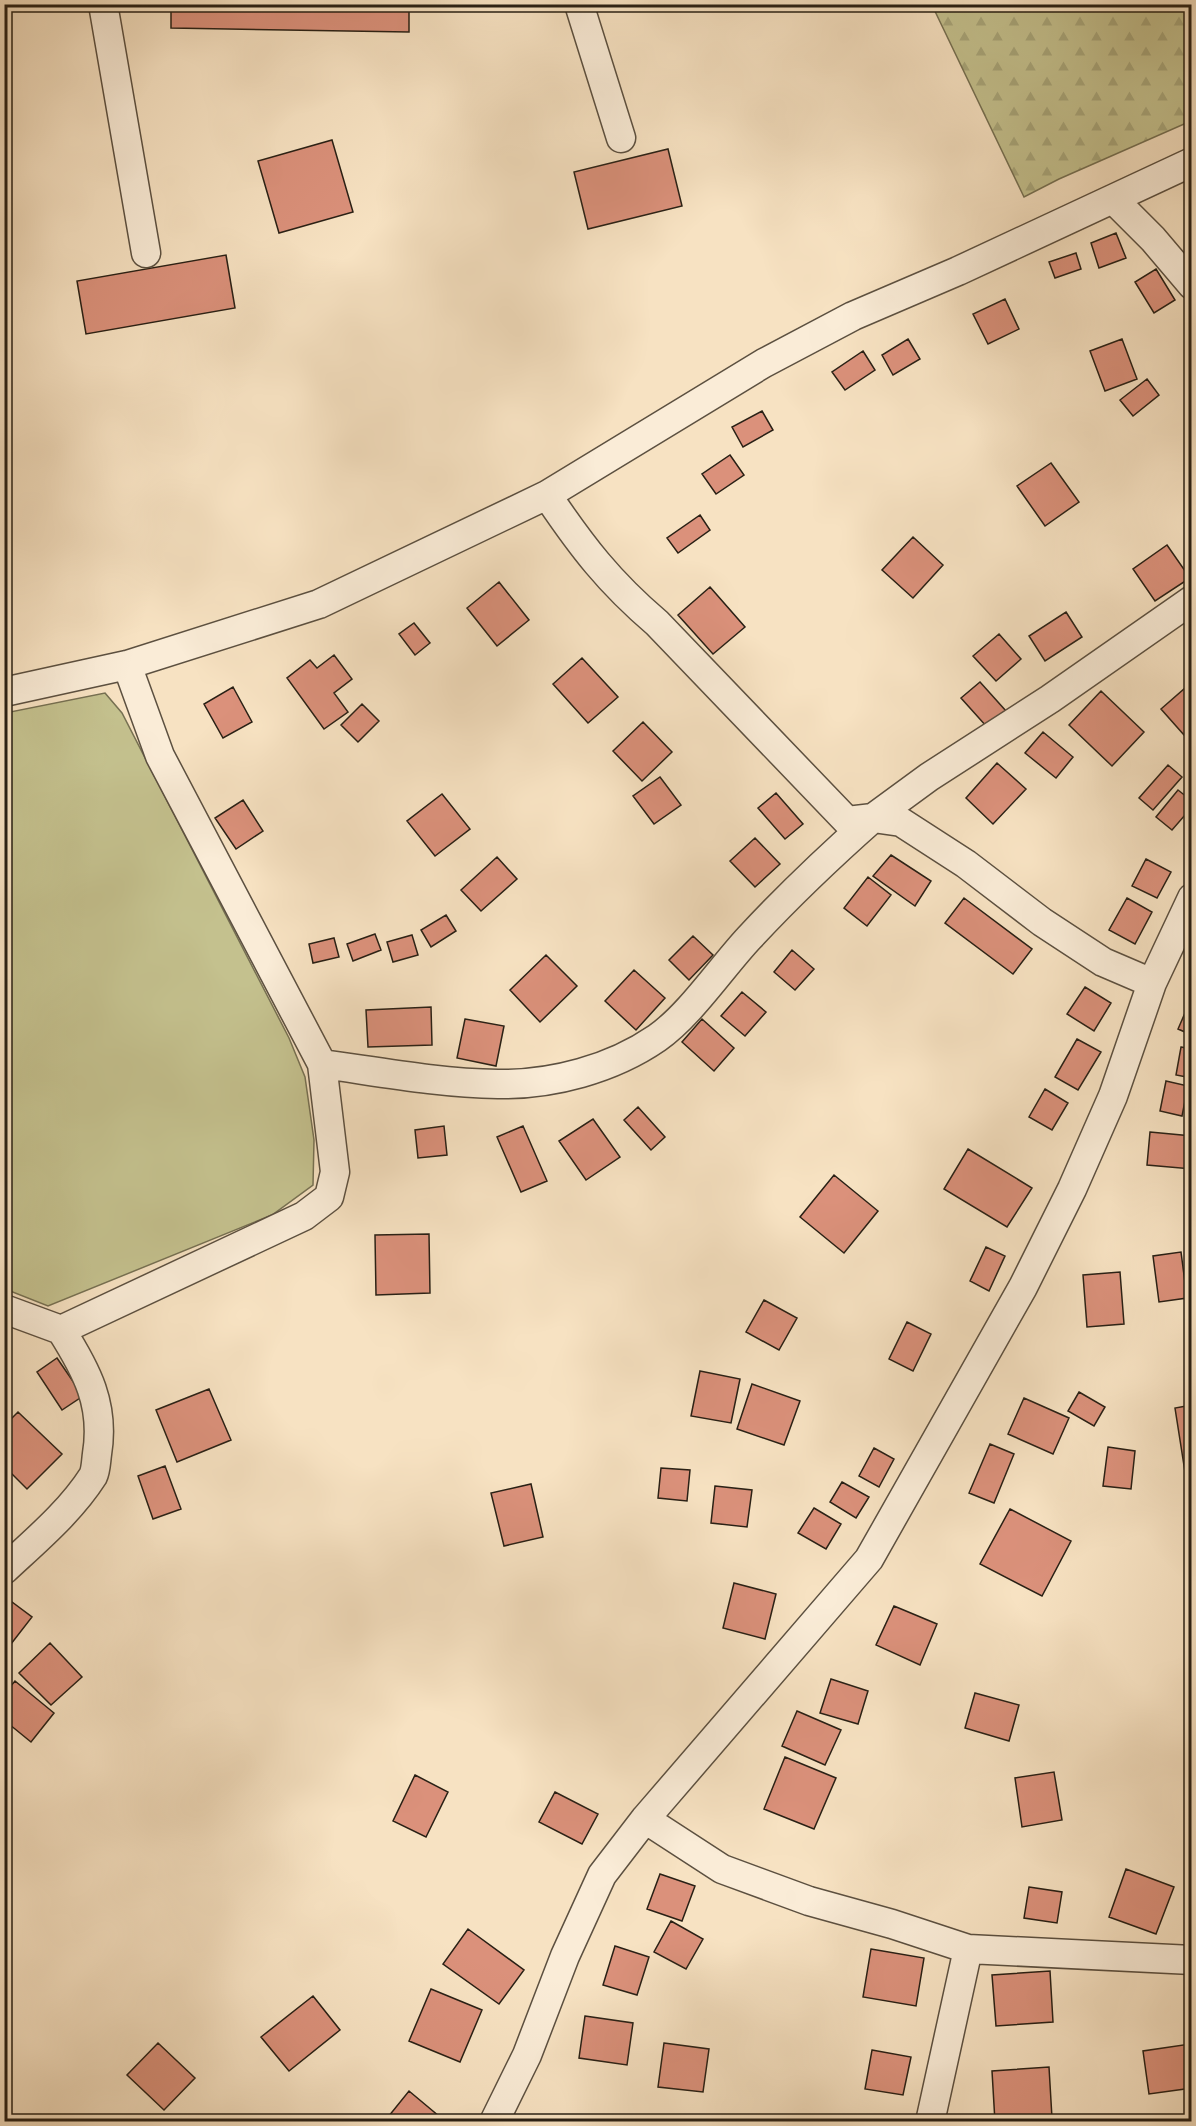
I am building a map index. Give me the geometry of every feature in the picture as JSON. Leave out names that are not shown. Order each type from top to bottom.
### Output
[{"type":"street","points":[[103,4],[146,252]]},
{"type":"street","points":[[579,4],[621,138]]},
{"type":"street","points":[[4,692],[127,665],[319,604],[547,495],[764,363],[843,321],[1113,200],[1191,162]]},
{"type":"street","points":[[1113,200],[1153,239],[1191,285]]},
{"type":"street","points":[[547,495],[585,551],[626,597],[657,623],[847,821],[873,818],[901,822],[966,864],[1042,922],[1103,962],[1152,983]]},
{"type":"street","points":[[322,1064],[427,1078],[499,1084],[550,1079],[620,1059],[658,1037],[707,987],[788,897],[873,818],[948,764],[1050,699],[1191,600]]},
{"type":"street","points":[[61,1330],[304,1216],[329,1197],[335,1172],[322,1064],[160,756],[127,665]]},
{"type":"street","points":[[494,2121],[527,2055],[566,1956],[602,1875],[645,1819],[869,1559],[1023,1287],[1062,1208],[1113,1096],[1152,983],[1191,898]]},
{"type":"street","points":[[4,1309],[61,1330],[80,1360],[92,1387],[101,1428],[94,1474],[59,1518],[4,1570]]},
{"type":"street","points":[[645,1819],[722,1869],[809,1901],[968,1948],[1191,1960]]},
{"type":"street","points":[[930,2121],[968,1948]]},
{"type":"green space","points":[[932,5],[1191,5],[1191,121],[1059,179],[1024,197]]},
{"type":"green space","points":[[105,693],[122,713],[289,1038],[305,1077],[314,1140],[313,1185],[272,1215],[48,1306],[5,1289],[5,713]]},
{"type":"building","points":[[171,4],[409,4],[409,32],[171,28]]},
{"type":"building","points":[[332,140],[353,212],[279,233],[258,161]]},
{"type":"building","points":[[668,149],[682,206],[588,229],[574,172]]},
{"type":"building","points":[[1116,233],[1126,258],[1099,268],[1091,243]]},
{"type":"building","points":[[1076,253],[1081,269],[1055,278],[1049,262]]},
{"type":"building","points":[[226,255],[235,308],[86,334],[77,281]]},
{"type":"building","points":[[1156,269],[1175,300],[1154,313],[1135,282]]},
{"type":"building","points":[[1005,299],[1019,329],[988,344],[973,314]]},
{"type":"building","points":[[908,339],[920,359],[893,375],[882,355]]},
{"type":"building","points":[[1122,339],[1137,379],[1105,391],[1090,351]]},
{"type":"building","points":[[863,351],[875,370],[845,390],[832,372]]},
{"type":"building","points":[[1147,379],[1159,395],[1133,416],[1120,400]]},
{"type":"building","points":[[762,411],[773,430],[743,447],[732,427]]},
{"type":"building","points":[[730,455],[744,475],[716,494],[702,474]]},
{"type":"building","points":[[1051,463],[1079,502],[1045,526],[1017,486]]},
{"type":"building","points":[[700,515],[710,530],[678,553],[667,538]]},
{"type":"building","points":[[913,537],[943,565],[913,598],[882,570]]},
{"type":"building","points":[[1167,545],[1190,578],[1155,601],[1133,569]]},
{"type":"building","points":[[499,582],[529,620],[497,646],[467,608]]},
{"type":"building","points":[[710,587],[745,627],[713,654],[678,615]]},
{"type":"building","points":[[1066,612],[1082,637],[1045,661],[1029,636]]},
{"type":"building","points":[[414,623],[430,643],[415,655],[399,634]]},
{"type":"building","points":[[999,634],[1021,659],[996,681],[973,656]]},
{"type":"building","points":[[334,655],[352,679],[334,693],[348,712],[324,729],[287,678],[310,660],[317,668]]},
{"type":"building","points":[[582,658],[618,697],[588,723],[553,684]]},
{"type":"building","points":[[980,682],[1006,711],[987,727],[961,698]]},
{"type":"building","points":[[1192,682],[1192,744],[1161,709]]},
{"type":"building","points":[[233,687],[252,722],[223,738],[204,704]]},
{"type":"building","points":[[1101,691],[1144,732],[1112,766],[1069,725]]},
{"type":"building","points":[[362,704],[379,721],[358,742],[341,725]]},
{"type":"building","points":[[643,722],[672,752],[642,781],[613,751]]},
{"type":"building","points":[[1043,732],[1073,757],[1056,778],[1025,753]]},
{"type":"building","points":[[997,763],[1026,789],[993,824],[966,798]]},
{"type":"building","points":[[1168,765],[1182,777],[1153,810],[1139,798]]},
{"type":"building","points":[[660,777],[681,805],[654,824],[633,796]]},
{"type":"building","points":[[1178,790],[1192,801],[1192,807],[1172,830],[1156,817]]},
{"type":"building","points":[[776,793],[803,824],[785,839],[758,808]]},
{"type":"building","points":[[442,794],[470,829],[435,856],[407,821]]},
{"type":"building","points":[[243,800],[263,831],[236,849],[215,818]]},
{"type":"building","points":[[755,838],[780,864],[755,887],[730,861]]},
{"type":"building","points":[[891,855],[931,881],[915,906],[873,876]]},
{"type":"building","points":[[497,857],[517,879],[481,911],[461,890]]},
{"type":"building","points":[[1146,859],[1171,872],[1157,898],[1132,886]]},
{"type":"building","points":[[868,877],[891,895],[867,926],[844,908]]},
{"type":"building","points":[[964,898],[1032,949],[1013,974],[945,923]]},
{"type":"building","points":[[1127,898],[1152,912],[1135,944],[1109,930]]},
{"type":"building","points":[[446,915],[456,931],[431,947],[421,930]]},
{"type":"building","points":[[375,934],[381,950],[353,961],[347,944]]},
{"type":"building","points":[[412,935],[418,955],[393,962],[387,942]]},
{"type":"building","points":[[693,936],[713,955],[689,980],[669,960]]},
{"type":"building","points":[[334,938],[339,957],[313,963],[309,944]]},
{"type":"building","points":[[792,950],[814,969],[795,990],[774,972]]},
{"type":"building","points":[[546,955],[577,986],[540,1022],[510,990]]},
{"type":"building","points":[[634,970],[665,998],[636,1030],[605,1001]]},
{"type":"building","points":[[1085,987],[1111,1003],[1094,1031],[1067,1014]]},
{"type":"building","points":[[742,992],[766,1012],[745,1036],[721,1016]]},
{"type":"building","points":[[1192,997],[1192,1035],[1178,1029]]},
{"type":"building","points":[[431,1007],[432,1045],[368,1047],[366,1010]]},
{"type":"building","points":[[465,1019],[504,1026],[496,1066],[457,1058]]},
{"type":"building","points":[[702,1019],[734,1048],[714,1071],[682,1042]]},
{"type":"building","points":[[1077,1039],[1101,1052],[1078,1090],[1055,1077]]},
{"type":"building","points":[[1181,1047],[1192,1049],[1192,1078],[1176,1075]]},
{"type":"building","points":[[1166,1081],[1188,1086],[1182,1116],[1160,1111]]},
{"type":"building","points":[[1045,1089],[1068,1103],[1052,1130],[1029,1117]]},
{"type":"building","points":[[638,1107],[665,1137],[651,1150],[624,1120]]},
{"type":"building","points":[[593,1119],[620,1157],[586,1180],[559,1141]]},
{"type":"building","points":[[444,1126],[447,1155],[418,1158],[415,1130]]},
{"type":"building","points":[[523,1126],[547,1181],[521,1192],[497,1137]]},
{"type":"building","points":[[1150,1132],[1192,1136],[1192,1169],[1147,1165]]},
{"type":"building","points":[[968,1149],[1032,1188],[1007,1227],[944,1189]]},
{"type":"building","points":[[834,1175],[878,1211],[844,1253],[800,1217]]},
{"type":"building","points":[[429,1234],[430,1293],[376,1295],[375,1235]]},
{"type":"building","points":[[986,1247],[1005,1256],[989,1291],[970,1281]]},
{"type":"building","points":[[1181,1252],[1187,1298],[1159,1302],[1153,1256]]},
{"type":"building","points":[[1120,1272],[1124,1324],[1087,1327],[1083,1275]]},
{"type":"building","points":[[764,1300],[797,1318],[779,1350],[746,1332]]},
{"type":"building","points":[[907,1322],[931,1334],[913,1371],[889,1359]]},
{"type":"building","points":[[57,1358],[83,1396],[62,1410],[37,1372]]},
{"type":"building","points":[[700,1371],[740,1379],[731,1423],[691,1416]]},
{"type":"building","points":[[752,1384],[800,1401],[784,1445],[737,1429]]},
{"type":"building","points":[[209,1389],[231,1440],[177,1462],[156,1410]]},
{"type":"building","points":[[1079,1392],[1105,1407],[1094,1426],[1068,1411]]},
{"type":"building","points":[[1024,1398],[1069,1418],[1053,1454],[1008,1434]]},
{"type":"building","points":[[1192,1405],[1192,1471],[1185,1472],[1175,1408]]},
{"type":"building","points":[[18,1412],[62,1454],[27,1489],[4,1466],[4,1426]]},
{"type":"building","points":[[990,1444],[1014,1454],[994,1503],[969,1493]]},
{"type":"building","points":[[1108,1447],[1135,1451],[1131,1489],[1103,1486]]},
{"type":"building","points":[[874,1448],[894,1459],[879,1487],[859,1476]]},
{"type":"building","points":[[165,1466],[181,1509],[153,1519],[138,1476]]},
{"type":"building","points":[[661,1468],[690,1470],[687,1501],[658,1498]]},
{"type":"building","points":[[842,1482],[869,1497],[856,1518],[830,1502]]},
{"type":"building","points":[[531,1484],[543,1537],[504,1546],[491,1493]]},
{"type":"building","points":[[715,1486],[752,1490],[747,1527],[711,1523]]},
{"type":"building","points":[[814,1508],[841,1524],[826,1549],[798,1533]]},
{"type":"building","points":[[1010,1509],[1071,1541],[1042,1596],[980,1564]]},
{"type":"building","points":[[734,1583],[776,1594],[765,1639],[723,1628]]},
{"type":"building","points":[[4,1596],[32,1617],[4,1653]]},
{"type":"building","points":[[894,1606],[937,1624],[920,1665],[876,1645]]},
{"type":"building","points":[[50,1643],[82,1677],[51,1705],[19,1673]]},
{"type":"building","points":[[831,1679],[868,1691],[858,1724],[820,1713]]},
{"type":"building","points":[[15,1681],[54,1713],[31,1742],[4,1720],[4,1694]]},
{"type":"building","points":[[975,1693],[1019,1705],[1009,1741],[965,1728]]},
{"type":"building","points":[[797,1711],[841,1730],[825,1765],[782,1746]]},
{"type":"building","points":[[785,1757],[836,1778],[814,1829],[764,1809]]},
{"type":"building","points":[[1054,1772],[1062,1820],[1022,1827],[1015,1778]]},
{"type":"building","points":[[415,1775],[448,1792],[426,1837],[393,1821]]},
{"type":"building","points":[[555,1792],[598,1814],[582,1844],[539,1822]]},
{"type":"building","points":[[1126,1869],[1174,1887],[1156,1934],[1109,1917]]},
{"type":"building","points":[[660,1874],[695,1886],[682,1921],[647,1909]]},
{"type":"building","points":[[1029,1887],[1062,1892],[1057,1923],[1024,1918]]},
{"type":"building","points":[[671,1921],[703,1939],[686,1969],[654,1952]]},
{"type":"building","points":[[468,1929],[524,1970],[499,2004],[443,1964]]},
{"type":"building","points":[[615,1946],[649,1957],[637,1995],[603,1985]]},
{"type":"building","points":[[871,1949],[924,1958],[916,2006],[863,1997]]},
{"type":"building","points":[[1050,1971],[1053,2022],[996,2026],[992,1975]]},
{"type":"building","points":[[431,1989],[482,2010],[460,2062],[409,2041]]},
{"type":"building","points":[[313,1996],[340,2030],[289,2071],[261,2037]]},
{"type":"building","points":[[585,2016],[633,2023],[627,2065],[579,2058]]},
{"type":"building","points":[[158,2043],[195,2078],[164,2110],[127,2075]]},
{"type":"building","points":[[664,2043],[709,2049],[703,2092],[658,2087]]},
{"type":"building","points":[[1190,2044],[1192,2088],[1149,2094],[1143,2051]]},
{"type":"building","points":[[872,2050],[911,2057],[903,2095],[865,2089]]},
{"type":"building","points":[[1049,2067],[1052,2118],[995,2122],[992,2071]]},
{"type":"building","points":[[409,2091],[446,2122],[384,2122]]}]
